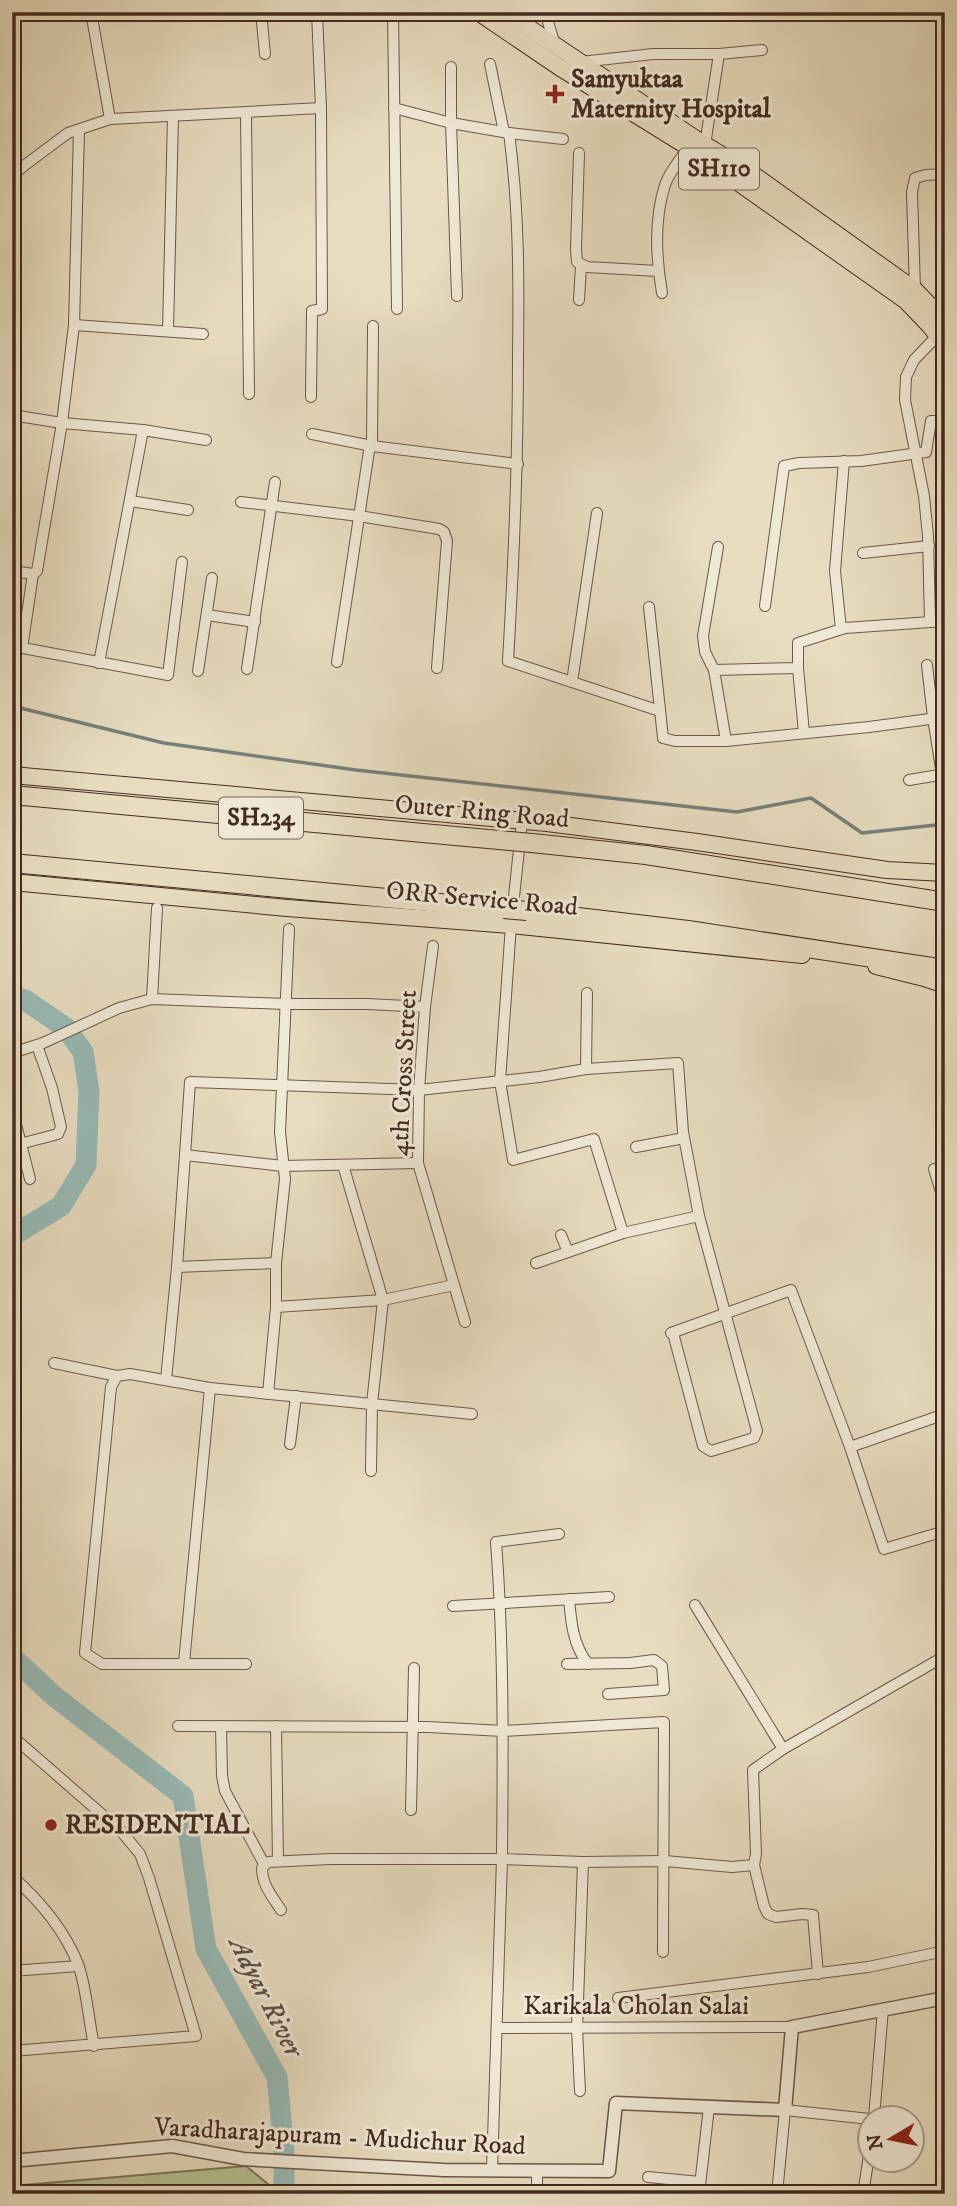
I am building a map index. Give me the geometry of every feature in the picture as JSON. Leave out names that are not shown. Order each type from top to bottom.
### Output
[{"type":"highway","name":"Outer Ring Road","points":[[12,795],[646,855],[945,902]]},
{"type":"highway","points":[[12,863],[507,917],[527,911],[688,930],[945,969]]},
{"type":"main road","name":"SH110","points":[[478,12],[559,67],[696,146],[744,169],[915,290],[942,334]]},
{"type":"main road","name":"SH110","points":[[505,12],[580,62],[696,146],[906,301],[942,334]]},
{"type":"main road","points":[[12,775],[522,821],[636,833],[887,870],[945,873]]},
{"type":"main road","name":"ORR Service Road","points":[[12,882],[287,908],[507,917],[889,968],[945,985]]},
{"type":"street","points":[[12,17],[38,12]]},
{"type":"street","points":[[91,12],[110,119]]},
{"type":"street","points":[[261,12],[265,54]]},
{"type":"street","points":[[311,397],[312,311],[322,309],[321,108],[317,12]]},
{"type":"street","points":[[393,12],[397,309]]},
{"type":"street","points":[[545,12],[555,47]]},
{"type":"street","points":[[580,62],[653,54],[719,54],[762,50]]},
{"type":"street","points":[[662,293],[658,271],[658,218],[666,182],[696,146],[719,54]]},
{"type":"street","points":[[490,64],[507,133],[516,185],[519,240],[518,464],[508,661],[660,710]]},
{"type":"street","points":[[452,67],[451,124],[457,296]]},
{"type":"street","points":[[12,197],[13,176],[68,133],[110,119],[321,108]]},
{"type":"street","points":[[394,108],[451,124],[564,139]]},
{"type":"street","points":[[246,113],[249,394]]},
{"type":"street","points":[[168,331],[173,116]]},
{"type":"street","points":[[79,130],[74,324],[62,423],[37,571],[33,574],[17,647],[168,675],[183,562]]},
{"type":"street","points":[[579,153],[577,262],[581,266],[658,271]]},
{"type":"street","points":[[915,290],[912,192],[915,178],[945,174]]},
{"type":"street","points":[[579,300],[581,266]]},
{"type":"street","points":[[74,324],[203,334]]},
{"type":"street","points":[[337,662],[369,451],[372,446],[373,326]]},
{"type":"street","points":[[930,622],[929,546],[924,496],[905,400],[906,377],[914,360],[942,334]]},
{"type":"street","points":[[12,415],[206,440]]},
{"type":"street","points":[[765,606],[784,467],[799,463],[926,452],[931,421],[945,421]]},
{"type":"street","points":[[99,663],[143,430]]},
{"type":"street","points":[[312,434],[372,446],[518,464]]},
{"type":"street","points":[[841,629],[835,571],[844,461]]},
{"type":"street","points":[[247,669],[275,482]]},
{"type":"street","points":[[130,501],[188,510]]},
{"type":"street","points":[[241,502],[359,516],[439,529],[444,533],[447,541],[437,668]]},
{"type":"street","points":[[572,682],[597,513]]},
{"type":"street","points":[[863,553],[929,546]]},
{"type":"street","points":[[718,547],[703,636],[705,652],[714,670],[726,741]]},
{"type":"street","points":[[12,570],[33,574]]},
{"type":"street","points":[[198,671],[212,578]]},
{"type":"street","points":[[649,607],[663,738],[675,741],[726,741],[945,717]]},
{"type":"street","points":[[207,615],[255,622]]},
{"type":"street","points":[[804,733],[798,643],[841,629],[945,621]]},
{"type":"street","points":[[909,780],[944,775],[933,718],[927,665]]},
{"type":"street","points":[[714,670],[798,668]]},
{"type":"street","points":[[522,821],[507,917],[500,1081],[513,1160],[594,1139],[623,1233]]},
{"type":"street","points":[[152,999],[157,908]]},
{"type":"street","points":[[268,1394],[276,1307],[276,1263],[284,1198],[279,1132],[289,929]]},
{"type":"street","name":"4th Cross Street","points":[[433,946],[419,1090],[418,1163],[465,1322]]},
{"type":"street","points":[[586,1069],[587,993]]},
{"type":"street","points":[[12,1053],[41,1047],[90,1021],[133,1003],[152,999],[425,1007]]},
{"type":"street","points":[[17,1145],[58,1134],[61,1127],[41,1047]]},
{"type":"street","points":[[166,1380],[190,1082],[419,1090],[586,1069],[678,1063],[684,1138],[699,1216],[725,1313],[757,1431],[752,1439],[711,1451],[704,1446],[672,1333],[725,1313],[791,1290],[850,1447],[884,1549],[945,1531]]},
{"type":"street","points":[[12,1109],[17,1145],[30,1179]]},
{"type":"street","points":[[636,1147],[684,1138]]},
{"type":"street","points":[[185,1156],[283,1166],[418,1163]]},
{"type":"street","points":[[343,1165],[383,1300],[372,1404],[371,1471]]},
{"type":"street","points":[[934,1169],[945,1205]]},
{"type":"street","points":[[536,1264],[623,1233],[699,1216]]},
{"type":"street","points":[[561,1236],[568,1252]]},
{"type":"street","points":[[177,1267],[276,1263]]},
{"type":"street","points":[[276,1307],[383,1300],[454,1285]]},
{"type":"street","points":[[54,1363],[117,1376],[130,1374],[210,1388],[472,1414]]},
{"type":"street","points":[[117,1376],[111,1387],[85,1653],[102,1664],[246,1664]]},
{"type":"street","points":[[184,1663],[210,1388]]},
{"type":"street","points":[[290,1444],[296,1396]]},
{"type":"street","points":[[850,1447],[943,1415],[945,1429]]},
{"type":"street","points":[[497,2028],[503,1731],[496,1542],[559,1534]]},
{"type":"street","points":[[453,1606],[609,1597]]},
{"type":"street","points":[[569,1599],[572,1628],[580,1654],[588,1664]]},
{"type":"street","points":[[695,1605],[783,1749]]},
{"type":"street","points":[[818,1974],[813,1915],[776,1917],[768,1914],[764,1906],[754,1865],[756,1854],[752,1770],[783,1749],[945,1656]]},
{"type":"street","points":[[567,1664],[654,1660],[662,1666],[664,1690],[608,1694]]},
{"type":"street","points":[[411,1810],[414,1668]]},
{"type":"street","points":[[178,1726],[414,1727],[503,1731],[664,1722],[663,1952]]},
{"type":"street","points":[[221,1726],[225,1791],[264,1864],[262,1875],[267,1891],[281,1910]]},
{"type":"street","points":[[276,1726],[278,1861]]},
{"type":"street","points":[[12,2051],[196,2036],[140,1854],[121,1831],[14,1741]]},
{"type":"street","points":[[264,1864],[278,1861],[502,1859],[665,1861],[732,1867],[754,1865]]},
{"type":"street","points":[[580,2091],[577,2029],[583,1861]]},
{"type":"street","points":[[12,1876],[45,1907],[78,1966],[94,2046]]},
{"type":"street","points":[[618,1998],[869,1967],[945,1951]]},
{"type":"street","points":[[12,1971],[78,1966]]},
{"type":"street","points":[[777,2194],[792,2027],[945,1998]]},
{"type":"street","points":[[874,2104],[883,2009]]},
{"type":"street","name":"Karikala Cholan Salai","points":[[492,2170],[497,2028],[792,2027]]},
{"type":"street","name":"Varadharajapuram - Mudichur Road","points":[[12,2161],[172,2146],[243,2158],[312,2163],[444,2170],[609,2171],[616,2103],[785,2110]]},
{"type":"street","points":[[699,2194],[709,2107]]},
{"type":"street","points":[[785,2110],[856,2117]]},
{"type":"street","points":[[537,2171],[537,2194]]},
{"type":"street","points":[[863,2194],[866,2174]]},
{"type":"street","points":[[648,2177],[700,2182]]},
{"type":"green space","points":[[246,2166],[280,2194],[12,2194],[12,2186]]},
{"type":"waterway","points":[[12,706],[164,743],[356,770],[737,812],[811,798],[862,833],[945,824]]},
{"type":"waterway","name":"Adyar River","points":[[12,996],[25,1000],[66,1028],[83,1052],[89,1091],[86,1165],[61,1206],[12,1236]]},
{"type":"waterway","name":"Adyar River","points":[[12,1657],[54,1696],[183,1796],[206,1949],[277,2077],[284,2150],[284,2194]]},
{"type":"place","name":"Samyuktaa Maternity Hospital","points":[[555,94]]},
{"type":"place","name":"RESIDENTIAL","points":[[51,1825]]}]
